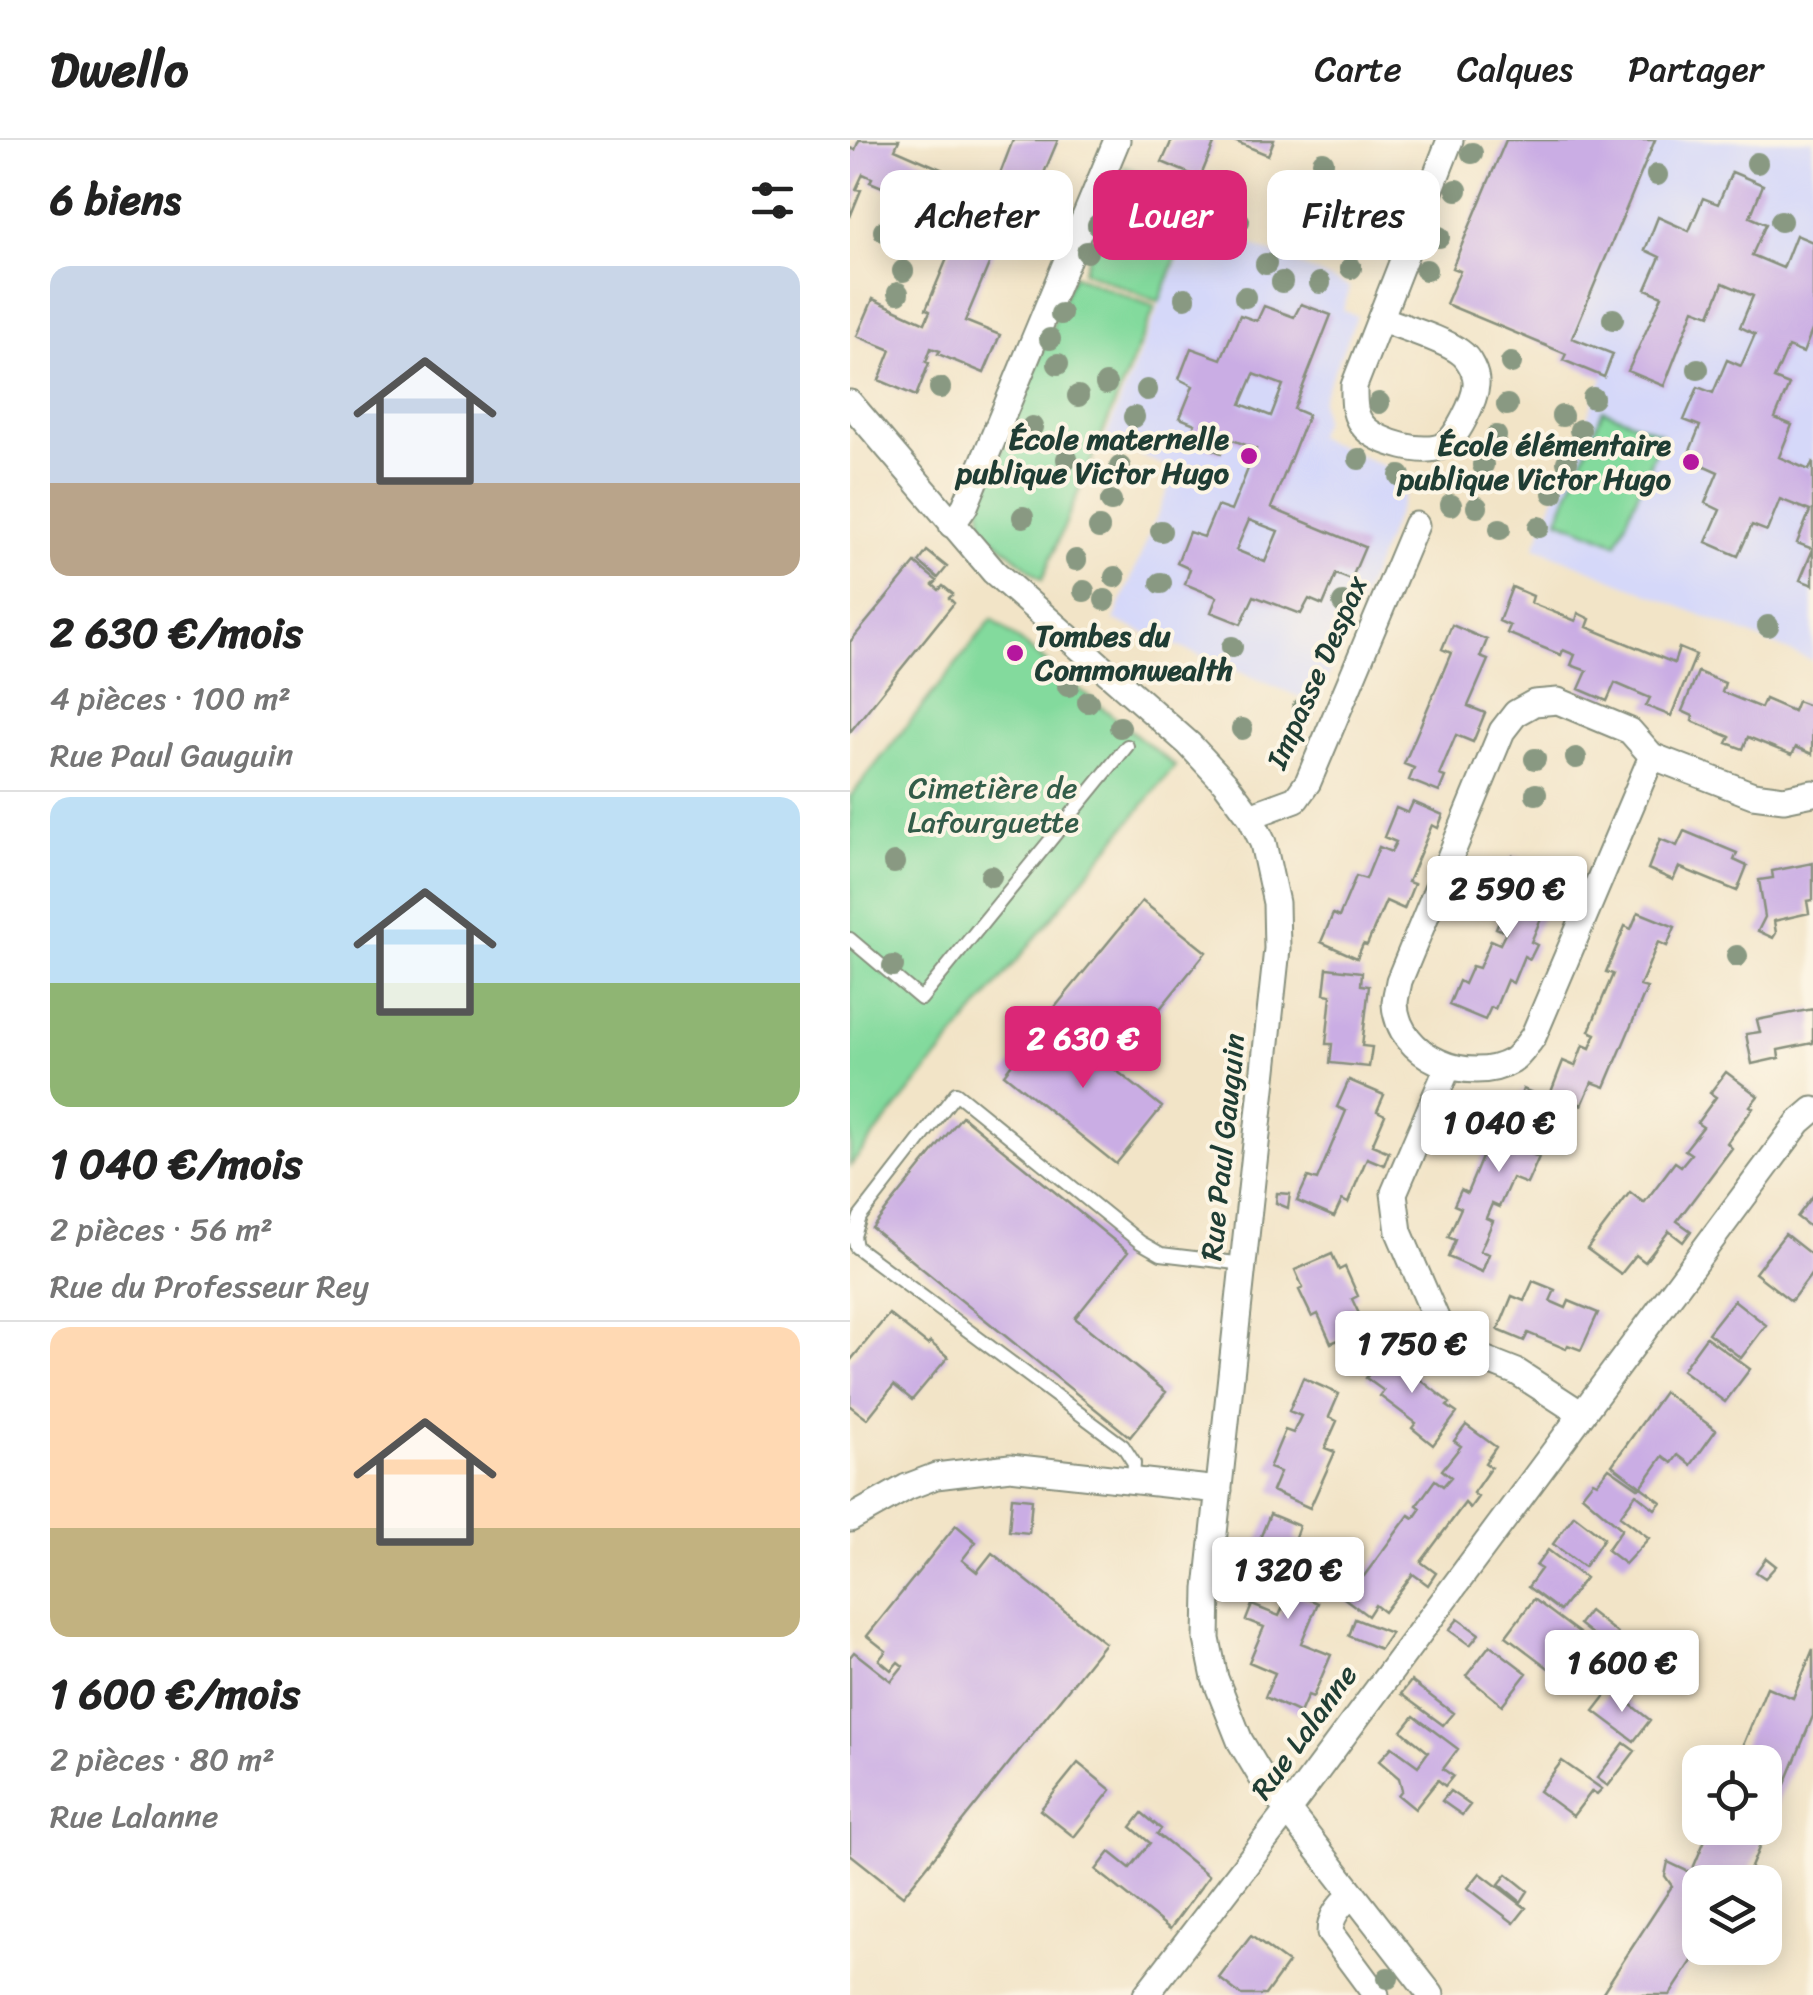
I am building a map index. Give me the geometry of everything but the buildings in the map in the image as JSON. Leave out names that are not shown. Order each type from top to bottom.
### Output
[{"type":"street","points":[[952,524],[965,506],[1117,140]]},
{"type":"street","points":[[1382,319],[1461,352],[1473,368],[1476,386],[1457,434],[1446,444],[1432,450],[1412,450],[1366,430],[1354,411],[1354,386],[1450,140]]},
{"type":"street","name":"Rue Paul Gauguin","points":[[850,402],[994,572],[1189,744],[1250,816],[1263,844],[1276,903],[1277,950],[1207,1622],[1214,1678],[1240,1740],[1288,1810],[1431,1995]]},
{"type":"street","name":"Impasse Despax","points":[[1250,816],[1296,799],[1308,782],[1416,525]]},
{"type":"street","points":[[1652,756],[1533,1037],[1513,1060],[1486,1069],[1448,1068],[1426,1055],[1405,1032],[1395,1006],[1399,980],[1502,732],[1516,713],[1534,703],[1558,701],[1630,731],[1652,756],[1753,795],[1784,799],[1813,794]]},
{"type":"street","points":[[1448,1068],[1394,1193],[1399,1232],[1439,1325],[1454,1343],[1516,1372],[1580,1413]]},
{"type":"street","name":"Rue Lalanne","points":[[1146,1995],[1288,1810],[1580,1413],[1808,1121]]},
{"type":"street","points":[[850,1519],[907,1487],[936,1476],[1010,1467],[1219,1490]]},
{"type":"street","points":[[1353,1894],[1341,1904],[1330,1923],[1330,1934],[1376,1995]]},
{"type":"lane","points":[[850,939],[922,998],[1128,746]]},
{"type":"lane","points":[[1133,1480],[1134,1464],[1122,1446],[856,1248],[854,1236],[860,1217],[956,1093],[1140,1242],[1161,1254],[1244,1264]]},
{"type":"shaded area","name":"École élémentaire publique Victor Hugo","points":[[1655,140],[1813,140],[1813,661],[1535,547],[1603,378],[1563,360]]},
{"type":"shaded area","name":"École maternelle publique Victor Hugo","points":[[1247,243],[1267,251],[1267,260],[1287,260],[1350,287],[1343,310],[1357,316],[1321,401],[1323,421],[1316,437],[1412,478],[1317,704],[1114,620],[1176,470],[1104,441],[1178,260],[1247,260]]},
{"type":"green space","points":[[1093,246],[1093,260],[1175,260],[1159,302],[1083,271]]},
{"type":"green space","points":[[1073,275],[1155,307],[1042,580],[983,529],[980,504]]},
{"type":"green space","points":[[1603,410],[1662,434],[1617,543],[1558,519]]},
{"type":"green space","name":"Cimetière de Lafourguette","points":[[992,619],[1175,766],[850,1166],[850,797]]},
{"type":"place","name":"École maternelle publique Victor Hugo","points":[[1249,456]]},
{"type":"place","name":"École élémentaire publique Victor Hugo","points":[[1691,462]]},
{"type":"place","name":"Tombes du Commonwealth","points":[[1015,653]]}]
